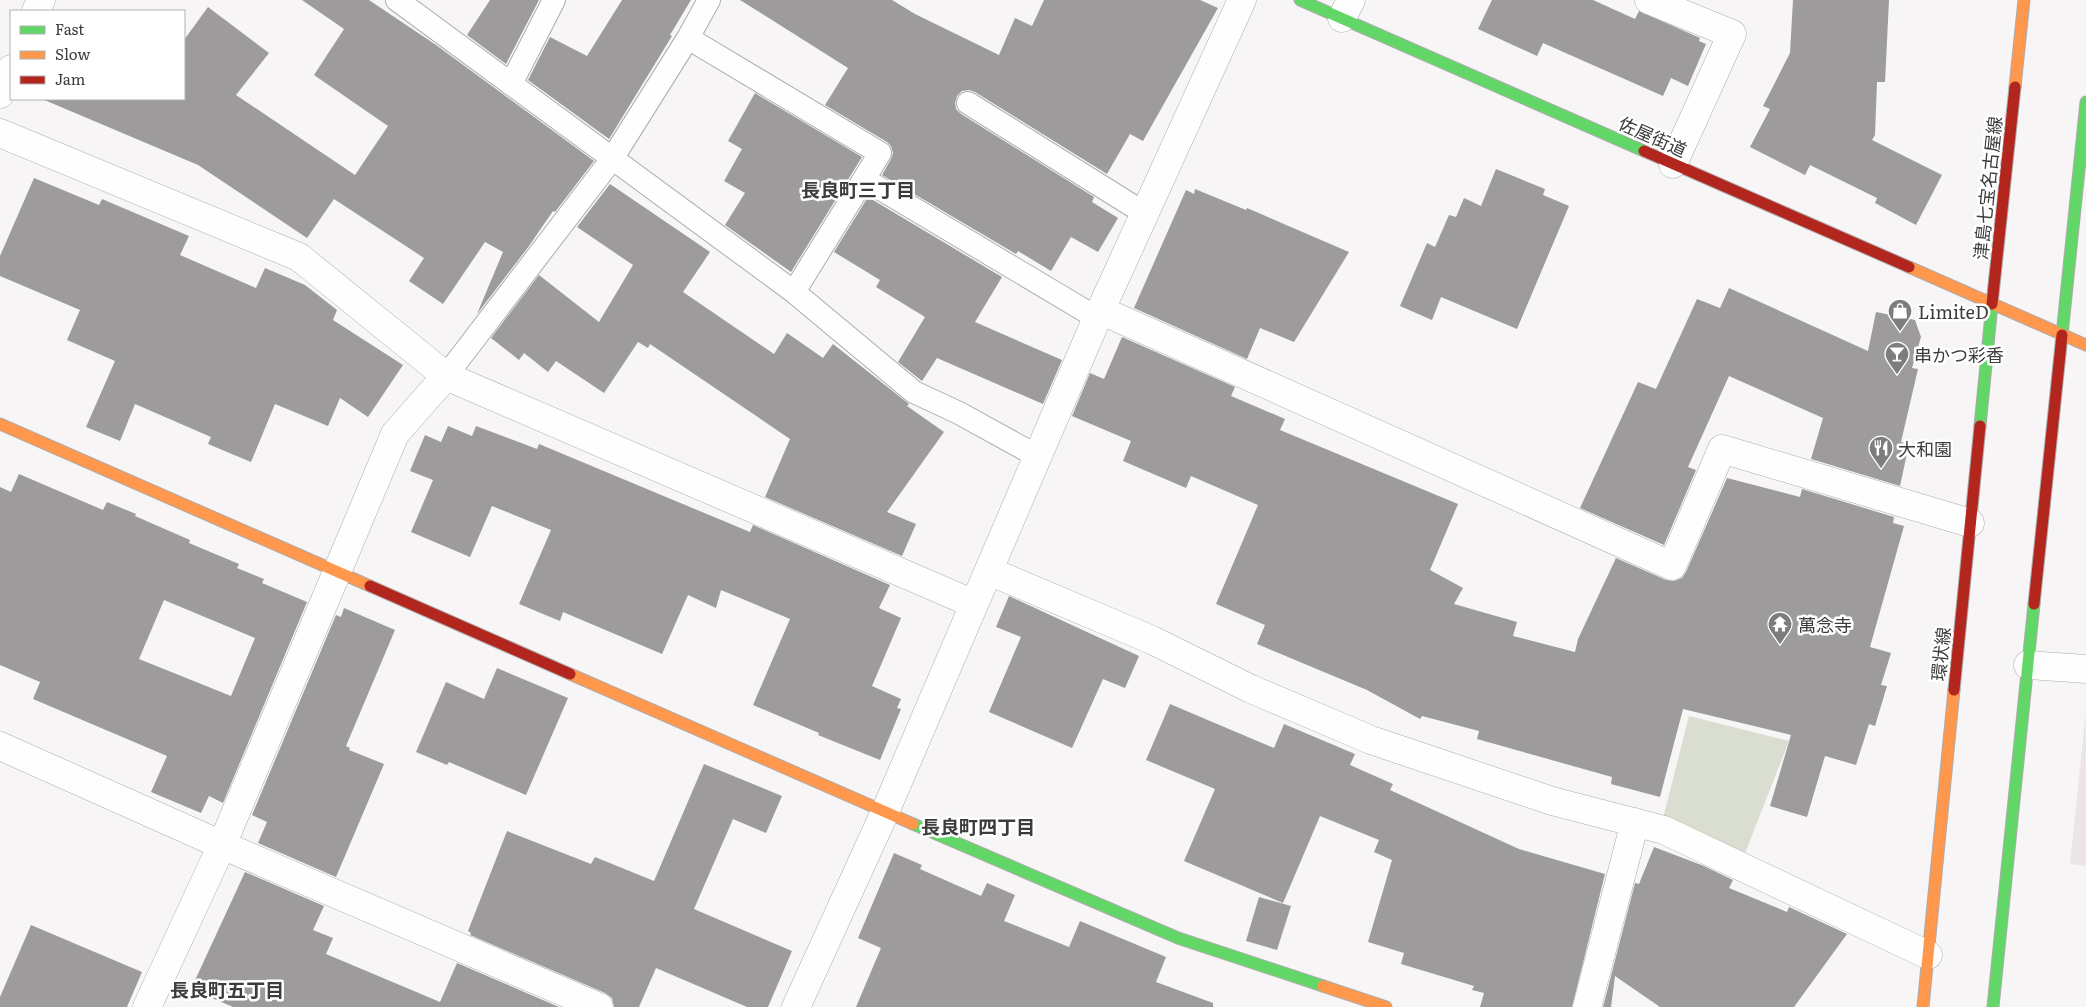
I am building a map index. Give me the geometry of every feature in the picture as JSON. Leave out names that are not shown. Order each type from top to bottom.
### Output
[{"type":"street","points":[[796,1007],[885,812],[1099,314],[1242,0]]},
{"type":"street","name":"佐屋街道","points":[[1300,0],[1346,9],[1673,164],[1992,304]]},
{"type":"street","points":[[1648,0],[1732,34],[1673,164]]},
{"type":"street","name":"津島七宝名古屋線","points":[[1992,304],[2024,0]]},
{"type":"street","points":[[0,94],[10,71]]},
{"type":"street","points":[[1998,1004],[2028,665],[2086,102]]},
{"type":"street","points":[[0,133],[299,257],[446,376],[974,604]]},
{"type":"street","points":[[1992,304],[2086,345]]},
{"type":"street","name":"環状線","points":[[1923,1007],[1992,304]]},
{"type":"street","points":[[1099,314],[1672,566],[1722,449],[1970,522]]},
{"type":"street","points":[[147,1007],[222,845],[395,434],[446,376]]},
{"type":"street","points":[[0,424],[885,812],[1178,938],[1386,1007]]},
{"type":"street","points":[[989,571],[1152,640],[1251,690],[1371,740],[1552,802],[1664,830],[1928,955]]},
{"type":"street","points":[[2028,665],[2086,669]]},
{"type":"street","points":[[0,746],[222,845],[599,1007]]},
{"type":"street","points":[[1587,1007],[1635,822]]},
{"type":"lane","points":[[397,0],[794,292],[914,392],[959,413],[1037,456]]},
{"type":"lane","points":[[511,84],[554,0]]},
{"type":"lane","points":[[446,376],[612,159],[688,38],[709,0]]},
{"type":"lane","points":[[688,38],[880,152],[794,292]]},
{"type":"lane","points":[[968,103],[1144,213]]},
{"type":"lane","points":[[864,179],[1099,314]]},
{"type":"shaded area","points":[[2086,710],[2086,866],[2070,864]]},
{"type":"shaded area","points":[[1689,716],[1789,741],[1742,861],[1662,822]]},
{"type":"building","points":[[302,0],[369,0],[436,45],[594,161],[555,212],[553,211],[477,314],[503,252],[485,242],[443,304],[409,281],[424,258],[334,199],[307,238],[198,165],[44,100],[185,100],[185,39],[208,7],[269,53],[236,95],[355,175],[388,126],[314,75],[344,29]]},
{"type":"building","points":[[490,0],[539,0],[506,64],[467,35]]},
{"type":"building","points":[[622,0],[691,0],[670,35],[672,36],[609,139],[528,80],[550,37],[587,56]]},
{"type":"building","points":[[740,0],[892,0],[915,14],[999,55],[1015,18],[1032,26],[1044,0],[1200,0],[1218,8],[1143,141],[1130,134],[1107,174],[975,92],[969,90],[962,91],[957,96],[956,109],[961,114],[1094,197],[1092,202],[1118,218],[1098,252],[1071,237],[1051,271],[1018,251],[1016,254],[882,175],[893,153],[891,146],[825,105],[848,68]]},
{"type":"building","points":[[1492,0],[1593,0],[1635,19],[1639,11],[1700,38],[1699,41],[1706,44],[1688,86],[1671,78],[1663,96],[1543,43],[1537,56],[1478,29]]},
{"type":"building","points":[[1793,0],[1889,0],[1885,82],[1877,82],[1875,135],[1872,140],[1942,175],[1916,225],[1875,203],[1877,198],[1810,165],[1805,175],[1750,147],[1770,109],[1763,106],[1790,53]]},
{"type":"building","points":[[755,93],[862,157],[791,272],[725,225],[745,193],[724,181],[742,149],[728,141]]},
{"type":"building","points":[[1496,169],[1545,189],[1543,195],[1569,206],[1517,329],[1441,297],[1432,320],[1400,306],[1427,243],[1435,247],[1449,215],[1456,217],[1464,198],[1481,206]]},
{"type":"building","points":[[34,178],[99,205],[102,199],[189,236],[180,255],[256,288],[265,268],[305,285],[337,310],[333,320],[403,365],[368,417],[340,398],[328,426],[275,404],[251,462],[208,444],[211,437],[135,404],[120,441],[86,427],[115,361],[67,340],[80,310],[0,276],[0,256]]},
{"type":"building","points":[[610,184],[710,252],[683,292],[774,354],[787,333],[823,358],[833,344],[909,404],[907,406],[944,432],[887,512],[916,524],[902,556],[765,497],[790,439],[650,344],[648,348],[638,342],[604,393],[556,361],[548,372],[524,353],[519,360],[491,338],[539,275],[599,322],[633,265],[577,227]]},
{"type":"building","points":[[1195,189],[1246,210],[1247,208],[1349,252],[1294,342],[1260,328],[1247,359],[1134,308],[1186,190],[1194,194]]},
{"type":"building","points":[[868,197],[1002,277],[975,322],[1062,360],[1043,404],[937,358],[922,381],[898,362],[925,317],[876,287],[880,280],[834,252]]},
{"type":"building","points":[[1729,288],[1868,351],[1876,312],[1915,320],[1921,337],[1912,368],[1918,369],[1901,442],[1909,444],[1900,486],[1811,459],[1823,418],[1729,376],[1688,467],[1696,470],[1664,545],[1580,508],[1638,382],[1656,389],[1697,299],[1720,308]]},
{"type":"building","points":[[1122,337],[1235,387],[1231,396],[1285,419],[1280,430],[1458,504],[1430,570],[1463,588],[1454,604],[1517,622],[1513,636],[1575,652],[1578,639],[1616,558],[1666,580],[1674,581],[1682,578],[1727,478],[1800,497],[1802,489],[1894,517],[1893,523],[1904,526],[1870,647],[1891,653],[1881,685],[1887,686],[1875,726],[1869,724],[1856,765],[1825,756],[1807,817],[1770,806],[1791,735],[1683,709],[1660,797],[1611,784],[1612,777],[1477,739],[1479,731],[1422,716],[1420,719],[1367,690],[1257,644],[1265,625],[1216,604],[1258,505],[1191,476],[1186,488],[1123,461],[1131,441],[1072,416],[1090,373],[1104,379]]},
{"type":"building","points":[[448,426],[472,436],[476,426],[537,449],[539,444],[750,532],[753,525],[890,585],[879,608],[901,618],[872,686],[901,699],[897,708],[901,709],[880,760],[818,735],[819,733],[753,705],[790,619],[721,590],[716,608],[688,595],[662,654],[563,612],[560,621],[519,604],[551,530],[492,506],[470,557],[411,532],[433,480],[410,471],[425,435],[441,442]]},
{"type":"building","points":[[19,474],[103,510],[107,502],[190,540],[189,543],[239,564],[237,568],[264,579],[262,583],[307,602],[223,803],[209,796],[201,813],[151,792],[167,756],[33,699],[40,682],[0,665],[0,487],[11,492]],"holes":[[[164,600],[255,638],[231,696],[139,659]]]},
{"type":"building","points":[[1009,596],[1139,656],[1125,688],[1103,679],[1072,748],[989,712],[1021,637],[996,627]]},
{"type":"building","points":[[344,608],[395,630],[346,746],[350,748],[349,750],[384,764],[336,877],[258,843],[267,822],[252,815],[336,615],[341,617]]},
{"type":"building","points":[[497,668],[568,698],[526,795],[449,762],[447,765],[416,752],[446,682],[484,699]]},
{"type":"building","points":[[1170,704],[1274,748],[1284,724],[1355,754],[1350,765],[1393,784],[1390,790],[1519,849],[1605,874],[1572,1007],[1480,1007],[1484,993],[1472,990],[1474,986],[1401,964],[1404,953],[1368,942],[1392,860],[1374,852],[1379,840],[1320,816],[1283,903],[1184,861],[1215,789],[1146,760]]},
{"type":"building","points":[[704,764],[782,796],[766,833],[733,819],[694,909],[792,951],[768,1007],[747,1007],[656,968],[639,1007],[614,1007],[612,998],[605,993],[470,935],[471,933],[468,931],[507,831],[591,864],[595,857],[654,881]]},
{"type":"building","points":[[1654,847],[1704,866],[1733,880],[1729,888],[1787,912],[1789,907],[1847,934],[1794,1007],[1660,1007],[1615,976],[1611,1007],[1603,1007],[1635,883],[1639,884]]},
{"type":"building","points":[[894,853],[922,865],[920,869],[981,896],[987,883],[1015,895],[1004,921],[1069,947],[1080,921],[1166,957],[1156,982],[1213,1003],[1213,1007],[856,1007],[881,948],[858,938]]},
{"type":"building","points":[[245,872],[324,906],[313,930],[333,938],[326,954],[440,1002],[457,963],[559,1007],[233,1007],[191,989]]},
{"type":"building","points":[[1259,897],[1291,906],[1277,950],[1246,941]]},
{"type":"building","points":[[31,925],[142,972],[127,1007],[0,1007],[0,997]]},
{"type":"traffic: fast","points":[[1300,0],[1644,151]]},
{"type":"traffic: fast","points":[[2062,335],[2086,102]]},
{"type":"traffic: fast","points":[[1980,426],[1992,304]]},
{"type":"traffic: fast","points":[[1993,1007],[2034,604]]},
{"type":"traffic: fast","points":[[913,824],[1178,938],[1323,986]]},
{"type":"traffic: slow","points":[[2015,87],[2024,0]]},
{"type":"traffic: slow","points":[[1909,267],[2086,345]]},
{"type":"traffic: slow","points":[[0,424],[370,586]]},
{"type":"traffic: slow","points":[[570,674],[913,824]]},
{"type":"traffic: slow","points":[[1923,1007],[1954,690]]},
{"type":"traffic: slow","points":[[1323,986],[1386,1007]]},
{"type":"traffic: jam","points":[[1992,304],[2015,87]]},
{"type":"traffic: jam","points":[[1644,151],[1909,267]]},
{"type":"traffic: jam","points":[[2034,604],[2062,335]]},
{"type":"traffic: jam","points":[[1954,690],[1980,426]]},
{"type":"traffic: jam","points":[[370,586],[570,674]]},
{"type":"place","name":"LimiteD","points":[[1900,332]]},
{"type":"place","name":"串かつ彩香","points":[[1897,375]]},
{"type":"place","name":"大和園","points":[[1881,469]]},
{"type":"place","name":"萬念寺","points":[[1780,645]]},
{"type":"district","name":"長良町三丁目","points":[[858,189]]},
{"type":"district","name":"長良町四丁目","points":[[978,826]]},
{"type":"district","name":"長良町五丁目","points":[[227,989]]}]
